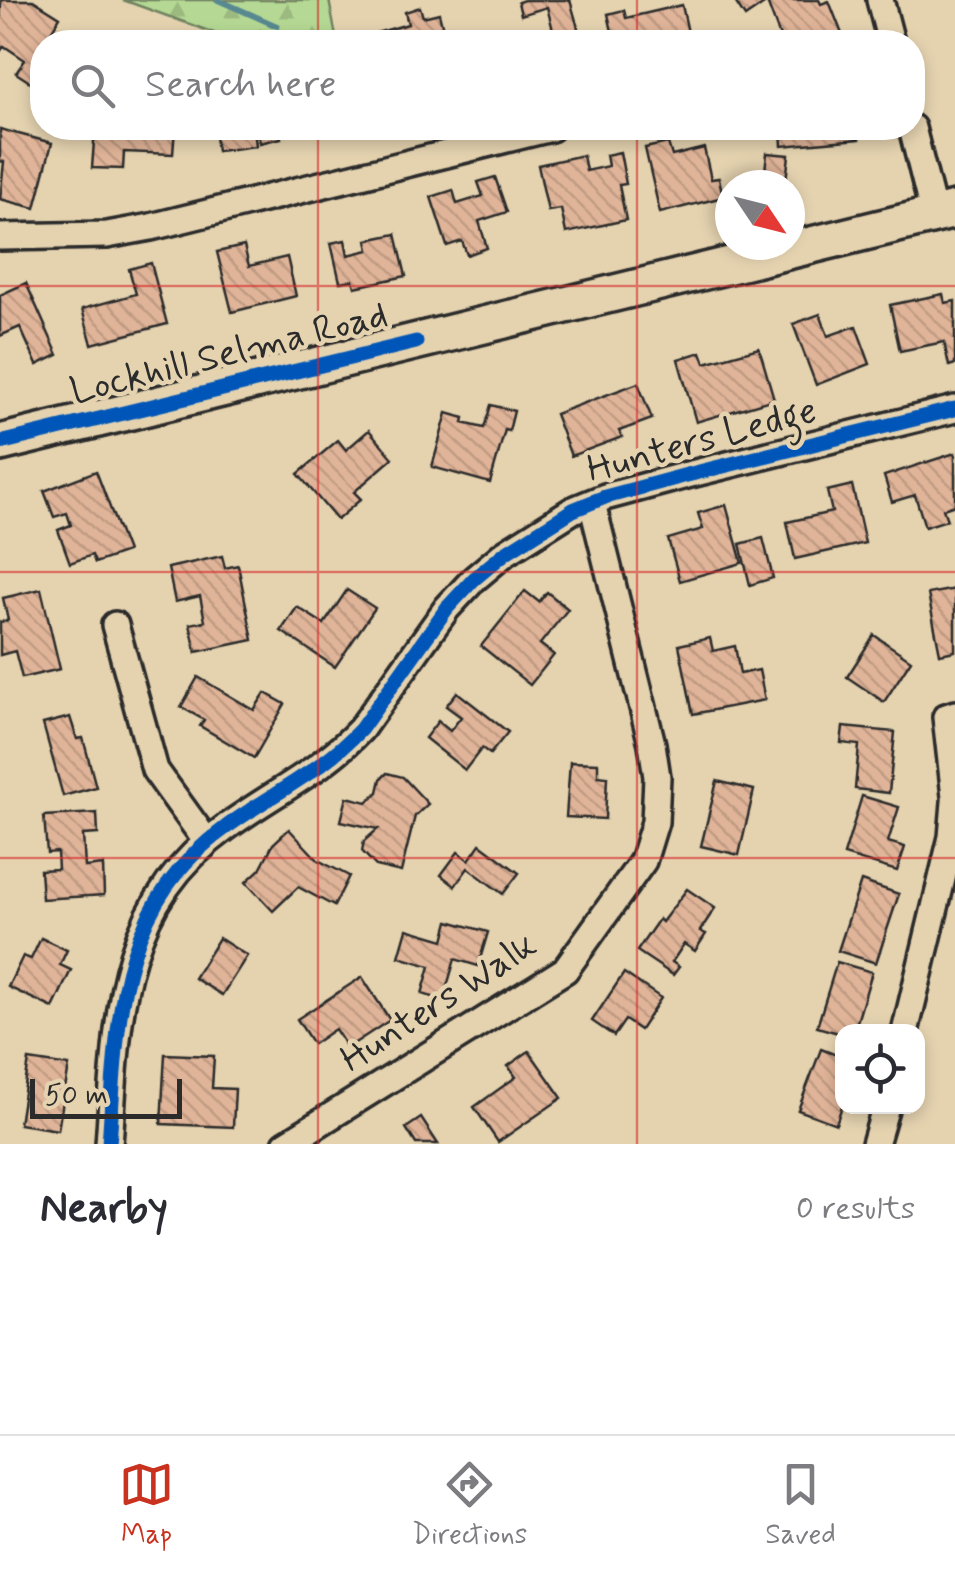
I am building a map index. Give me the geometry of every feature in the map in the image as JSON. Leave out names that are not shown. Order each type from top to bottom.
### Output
[{"type":"main road","name":"Lockhill Selma Road","points":[[0,443],[944,212]]},
{"type":"street","points":[[880,0],[888,30]]},
{"type":"street","points":[[0,236],[63,238],[136,230],[502,140]]},
{"type":"street","points":[[917,140],[944,212]]},
{"type":"street","name":"Hunters Ledge","points":[[109,1144],[126,971],[160,895],[207,842],[346,746],[447,608],[474,579],[538,530],[592,502],[955,409]]},
{"type":"street","name":"Hunters Walk","points":[[286,1144],[565,970],[643,862],[655,822],[657,777],[592,502]]},
{"type":"street","points":[[116,626],[155,770],[207,842]]},
{"type":"street","points":[[906,1024],[952,837],[955,799],[950,716]]},
{"type":"street","points":[[875,1144],[884,1114]]},
{"type":"green space","points":[[123,0],[329,0],[335,30],[206,30]]},
{"type":"building","points":[[1,0],[33,0],[60,17],[52,30],[30,30],[30,82],[16,73],[25,60],[4,46],[0,52]]},
{"type":"building","points":[[570,0],[579,30],[553,30],[547,7],[521,15],[518,2]]},
{"type":"building","points":[[734,0],[819,0],[821,4],[829,1],[840,30],[778,30],[767,2],[745,17]]},
{"type":"building","points":[[682,5],[687,30],[612,30],[608,14],[624,10],[626,18]]},
{"type":"building","points":[[420,7],[423,17],[439,13],[443,29],[452,26],[453,30],[387,30],[408,24],[405,12]]},
{"type":"building","points":[[0,129],[52,143],[35,208],[0,199],[4,162],[0,161]]},
{"type":"building","points":[[94,140],[174,140],[173,154],[124,152],[123,169],[92,168]]},
{"type":"building","points":[[216,140],[255,140],[256,146],[217,151]]},
{"type":"building","points":[[782,140],[848,140],[782,146]]},
{"type":"building","points":[[668,143],[672,156],[704,148],[711,179],[715,178],[715,199],[660,213],[645,148]]},
{"type":"building","points":[[620,152],[626,184],[619,185],[626,220],[566,233],[561,209],[548,211],[538,165],[583,155],[586,171],[608,166],[606,155]]},
{"type":"building","points":[[767,153],[789,155],[787,170],[765,170]]},
{"type":"building","points":[[495,177],[507,212],[479,221],[487,248],[467,255],[462,241],[447,246],[431,197],[453,190],[457,204],[483,196],[478,182]]},
{"type":"building","points":[[396,234],[406,276],[355,287],[353,280],[340,282],[331,243],[345,240],[348,255],[369,250],[367,240]]},
{"type":"building","points":[[244,246],[249,266],[287,257],[296,296],[232,312],[217,252]]},
{"type":"building","points":[[151,263],[167,324],[92,344],[82,309],[136,294],[129,269]]},
{"type":"building","points":[[26,283],[58,355],[37,365],[20,327],[0,336],[0,295]]},
{"type":"building","points":[[943,294],[945,303],[955,301],[955,364],[949,366],[944,342],[900,351],[890,305]]},
{"type":"building","points":[[820,314],[828,336],[856,326],[870,364],[816,385],[793,324]]},
{"type":"building","points":[[759,348],[774,399],[696,422],[678,359],[701,352],[705,363]]},
{"type":"building","points":[[638,383],[652,419],[619,431],[622,437],[571,456],[555,414]]},
{"type":"building","points":[[491,405],[514,411],[490,483],[432,467],[447,413],[464,418],[463,423],[484,428]]},
{"type":"building","points":[[369,430],[393,458],[354,492],[361,499],[337,520],[298,474],[338,440],[346,450]]},
{"type":"building","points":[[955,453],[955,505],[943,509],[947,520],[925,527],[915,495],[892,502],[884,476]]},
{"type":"building","points":[[96,471],[127,552],[95,563],[92,555],[70,563],[58,530],[71,525],[67,513],[54,517],[44,491]]},
{"type":"building","points":[[852,485],[865,543],[795,559],[787,522],[832,512],[827,491]]},
{"type":"building","points":[[726,505],[742,563],[680,581],[668,539],[703,529],[698,513]]},
{"type":"building","points":[[763,538],[773,578],[750,585],[740,544]]},
{"type":"building","points":[[222,556],[225,568],[238,565],[253,640],[196,652],[190,624],[205,621],[200,596],[175,602],[168,568]]},
{"type":"building","points":[[41,589],[60,669],[22,678],[15,651],[0,655],[0,622],[8,620],[3,598]]},
{"type":"building","points":[[955,589],[955,651],[940,654],[928,594]]},
{"type":"building","points":[[347,590],[375,608],[335,667],[281,631],[297,607],[324,624]]},
{"type":"building","points":[[525,591],[539,602],[547,592],[568,609],[540,644],[554,655],[530,685],[481,646]]},
{"type":"building","points":[[874,635],[911,660],[884,702],[847,677]]},
{"type":"building","points":[[710,638],[713,651],[735,646],[740,674],[759,670],[765,700],[693,714],[679,645]]},
{"type":"building","points":[[198,677],[254,710],[265,693],[285,704],[254,758],[200,726],[204,720],[181,707]]},
{"type":"building","points":[[457,692],[508,732],[490,754],[482,748],[465,770],[425,738],[438,721],[450,731],[461,717],[446,706]]},
{"type":"building","points":[[70,717],[77,739],[83,738],[96,787],[63,796],[43,724]]},
{"type":"building","points":[[843,727],[895,732],[889,793],[855,789],[859,745],[841,743]]},
{"type":"building","points":[[570,762],[598,763],[598,776],[607,777],[605,819],[566,817]]},
{"type":"building","points":[[387,773],[403,777],[428,804],[415,816],[401,872],[376,866],[362,851],[364,841],[378,829],[341,821],[347,797],[367,802],[378,792]]},
{"type":"building","points":[[717,781],[754,790],[739,855],[701,846]]},
{"type":"building","points":[[862,796],[899,807],[888,842],[905,847],[897,871],[844,855]]},
{"type":"building","points":[[97,813],[98,834],[83,835],[85,867],[103,865],[104,895],[42,899],[40,870],[58,869],[57,852],[47,853],[44,816]]},
{"type":"building","points":[[289,829],[318,860],[349,876],[334,906],[298,887],[273,911],[246,882]]},
{"type":"building","points":[[480,844],[519,873],[503,894],[468,868],[455,886],[441,875],[458,852],[469,860]]},
{"type":"building","points":[[861,881],[899,894],[876,963],[838,951]]},
{"type":"building","points":[[687,889],[715,908],[700,931],[706,934],[695,951],[684,944],[672,962],[679,967],[673,975],[637,951]]},
{"type":"building","points":[[449,921],[488,932],[478,966],[455,959],[443,1000],[422,994],[430,966],[399,957],[407,929],[444,940]]},
{"type":"building","points":[[41,938],[67,950],[60,965],[71,970],[53,1008],[8,987],[23,956],[31,959]]},
{"type":"building","points":[[219,938],[247,956],[222,995],[194,978]]},
{"type":"building","points":[[837,962],[872,972],[856,1024],[835,1024],[835,1032],[817,1027]]},
{"type":"building","points":[[624,973],[661,998],[640,1030],[625,1020],[614,1036],[592,1021]]},
{"type":"building","points":[[362,977],[390,1020],[347,1048],[335,1029],[313,1044],[297,1019]]},
{"type":"building","points":[[821,1049],[835,1054],[835,1114],[839,1114],[836,1124],[798,1110]]},
{"type":"building","points":[[529,1051],[562,1098],[498,1142],[474,1107],[516,1077],[508,1066]]},
{"type":"building","points":[[165,1054],[214,1056],[212,1088],[235,1089],[233,1127],[161,1124]]},
{"type":"building","points":[[29,1060],[69,1066],[58,1130],[19,1124]]},
{"type":"building","points":[[421,1118],[438,1144],[416,1144],[406,1128]]},
{"type":"waterway","points":[[218,0],[277,26]]},
{"type":"cycle path","points":[[0,443],[416,342]]},
{"type":"cycle path","points":[[109,1144],[115,1054],[129,970],[142,931],[162,894],[189,859],[225,828],[313,770],[361,729],[447,608],[474,579],[505,553],[573,510],[605,497],[955,409]]}]
